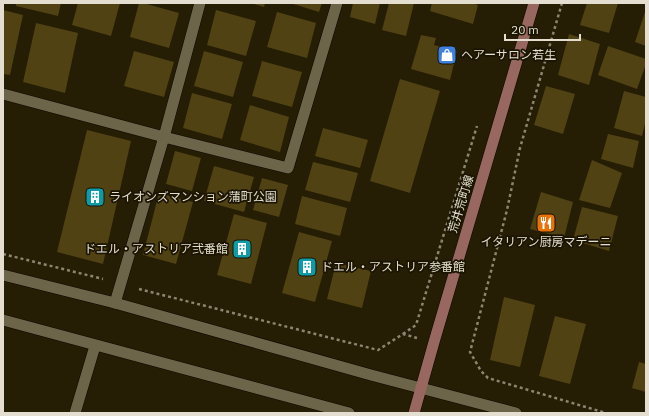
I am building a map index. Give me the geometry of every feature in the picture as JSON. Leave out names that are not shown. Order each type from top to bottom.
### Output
[{"type":"main road","name":"荒井荒町線","points":[[414,413],[534,3]]},
{"type":"street","points":[[115,303],[164,138],[200,3]]},
{"type":"street","points":[[3,94],[164,138],[288,168],[337,3]]},
{"type":"street","points":[[3,275],[115,303],[371,375],[516,413]]},
{"type":"street","points":[[3,320],[349,413]]},
{"type":"street","points":[[75,413],[96,346]]},
{"type":"path","points":[[562,3],[520,148],[507,210],[470,352],[481,370],[488,378],[606,413]]},
{"type":"path","points":[[3,254],[103,279]]},
{"type":"path","points":[[137,288],[378,350],[403,334],[417,338]]},
{"type":"building","points":[[16,3],[61,3],[58,16],[16,6]]},
{"type":"building","points":[[78,3],[120,3],[111,36],[72,25]]},
{"type":"building","points":[[139,3],[179,13],[169,48],[130,37]]},
{"type":"building","points":[[251,3],[265,3],[264,7]]},
{"type":"building","points":[[290,3],[322,3],[319,12]]},
{"type":"building","points":[[353,3],[380,3],[375,24],[350,17]]},
{"type":"building","points":[[389,3],[414,3],[406,36],[382,30]]},
{"type":"building","points":[[432,3],[472,3],[478,5],[473,24],[430,11]]},
{"type":"building","points":[[587,3],[618,3],[609,33],[580,25]]},
{"type":"building","points":[[646,9],[646,46],[635,42]]},
{"type":"building","points":[[3,10],[23,15],[10,75],[3,74]]},
{"type":"building","points":[[216,10],[256,21],[246,56],[207,45]]},
{"type":"building","points":[[277,12],[316,23],[307,58],[267,47]]},
{"type":"building","points":[[36,23],[78,33],[65,93],[23,82]]},
{"type":"building","points":[[569,34],[600,44],[589,85],[558,75]]},
{"type":"building","points":[[421,35],[436,38],[434,45],[457,51],[450,80],[411,69]]},
{"type":"building","points":[[608,46],[646,59],[646,64],[637,89],[598,75]]},
{"type":"building","points":[[134,51],[174,62],[164,97],[124,86]]},
{"type":"building","points":[[204,51],[243,62],[233,97],[194,86]]},
{"type":"building","points":[[262,61],[302,72],[292,107],[252,96]]},
{"type":"building","points":[[400,79],[440,91],[410,193],[370,181]]},
{"type":"building","points":[[546,86],[575,94],[563,134],[534,125]]},
{"type":"building","points":[[624,91],[646,97],[646,120],[642,136],[614,128]]},
{"type":"building","points":[[192,93],[232,104],[222,139],[183,128]]},
{"type":"building","points":[[250,105],[289,117],[280,152],[240,140]]},
{"type":"building","points":[[323,128],[368,140],[360,168],[315,156]]},
{"type":"building","name":"ライオンズマンション蒲町公園","points":[[87,130],[131,141],[103,264],[57,252]]},
{"type":"building","points":[[608,134],[639,141],[633,168],[601,159]]},
{"type":"building","points":[[175,151],[201,158],[192,191],[166,184]]},
{"type":"building","points":[[592,160],[622,173],[610,208],[579,200]]},
{"type":"building","points":[[313,162],[358,173],[350,202],[305,190]]},
{"type":"building","points":[[214,166],[254,177],[244,212],[204,201]]},
{"type":"building","points":[[262,178],[288,185],[279,217],[253,210]]},
{"type":"building","points":[[541,192],[573,202],[564,238],[530,229]]},
{"type":"building","points":[[159,193],[193,202],[176,264],[143,255]]},
{"type":"building","points":[[302,196],[347,208],[340,236],[295,224]]},
{"type":"building","points":[[582,207],[618,216],[609,251],[573,240]]},
{"type":"building","name":"ドエル・アストリア弐番館","points":[[234,214],[267,223],[251,284],[217,275]]},
{"type":"building","name":"ドエル・アストリア参番館","points":[[299,232],[332,241],[315,302],[282,293]]},
{"type":"building","points":[[336,263],[371,271],[362,308],[327,299]]},
{"type":"building","points":[[504,297],[535,305],[520,367],[490,360]]},
{"type":"building","points":[[555,316],[586,324],[570,384],[539,376]]},
{"type":"building","points":[[639,362],[646,364],[646,392],[632,388]]},
{"type":"place","name":"ヘアーサロン若生","points":[[447,55]]},
{"type":"place","name":"ライオンズマンション蒲町公園","points":[[95,197]]},
{"type":"place","name":"イタリアン厨房マデーニ","points":[[546,223]]},
{"type":"place","name":"ドエル・アストリア弐番館","points":[[242,249]]},
{"type":"place","name":"ドエル・アストリア参番館","points":[[307,267]]}]
